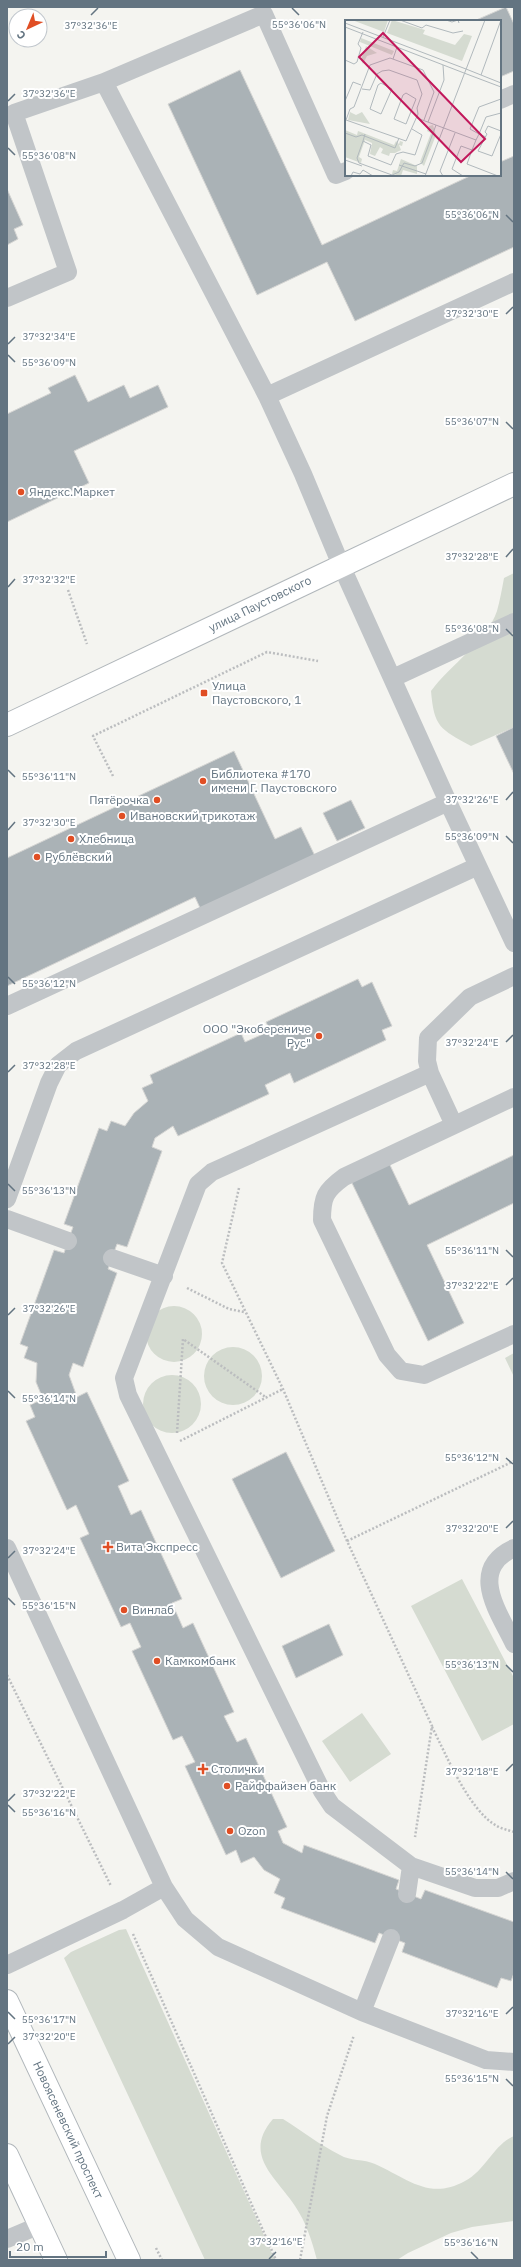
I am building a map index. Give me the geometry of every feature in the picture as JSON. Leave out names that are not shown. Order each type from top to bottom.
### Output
[{"type":"main road","name":"улица Паустовского","points":[[7,725],[514,484]]},
{"type":"main road","name":"Новоясеневский проспект","points":[[7,2001],[129,2260]]},
{"type":"main road","points":[[7,2155],[56,2260]]},
{"type":"lane","points":[[7,298],[68,272],[9,110],[104,82],[271,10],[336,175],[345,171]]},
{"type":"lane","points":[[104,82],[267,396],[303,474],[341,565],[448,802],[514,943]]},
{"type":"lane","points":[[501,100],[514,94]]},
{"type":"lane","points":[[267,396],[514,282]]},
{"type":"lane","points":[[393,678],[514,622]]},
{"type":"lane","points":[[7,1006],[448,802]]},
{"type":"lane","points":[[7,1199],[49,1084],[58,1065],[76,1052],[478,866]]},
{"type":"lane","points":[[454,1126],[430,1073],[427,1061],[428,1038],[470,997],[514,976]]},
{"type":"lane","points":[[430,1073],[212,1172],[198,1184],[124,1378],[128,1396],[322,1791],[332,1806],[411,1866],[475,1888],[498,1888],[514,1881]]},
{"type":"lane","points":[[514,1097],[344,1178],[329,1188],[322,1204],[322,1220],[386,1356],[401,1371],[424,1375],[514,1334]]},
{"type":"lane","points":[[7,1219],[68,1241]]},
{"type":"lane","points":[[112,1258],[164,1276]]},
{"type":"lane","points":[[7,1548],[164,1887],[185,1919],[218,1947],[362,2012],[486,2060],[514,2062]]},
{"type":"lane","points":[[514,1548],[496,1560],[488,1576],[489,1592],[514,1644]]},
{"type":"lane","points":[[407,1894],[411,1866]]},
{"type":"lane","points":[[7,1965],[123,1910],[164,1887]]},
{"type":"lane","points":[[362,2012],[391,1938]]},
{"type":"lane","points":[[7,2239],[40,2225]]},
{"type":"path","points":[[68,590],[86,644]]},
{"type":"path","points":[[113,776],[93,736],[267,652],[318,661]]},
{"type":"path","points":[[246,1156],[222,1263],[283,1389],[347,1541],[432,1726],[460,1783],[476,1806],[496,1826],[514,1832]]},
{"type":"path","points":[[164,1276],[229,1309],[245,1312]]},
{"type":"path","points":[[267,1398],[182,1339],[176,1443],[267,1398],[283,1389]]},
{"type":"path","points":[[347,1541],[514,1461]]},
{"type":"path","points":[[7,1675],[123,1910],[276,2260]]},
{"type":"path","points":[[411,1866],[432,1726]]},
{"type":"path","points":[[300,2260],[327,2116],[362,2012]]},
{"type":"shaded area","points":[[514,573],[514,727],[471,746],[440,726],[434,712],[431,691],[477,643],[485,632],[497,611],[504,578]]},
{"type":"shaded area","points":[[168,1306],[180,1306],[190,1310],[198,1318],[202,1328],[202,1340],[198,1350],[190,1358],[180,1362],[168,1362],[158,1358],[150,1350],[146,1340],[146,1328],[150,1318],[158,1310]]},
{"type":"shaded area","points":[[233,1347],[249,1352],[257,1360],[262,1376],[257,1392],[249,1400],[233,1405],[217,1400],[209,1392],[204,1376],[209,1360],[217,1352]]},
{"type":"shaded area","points":[[514,1353],[514,1377],[505,1358]]},
{"type":"shaded area","points":[[172,1375],[188,1380],[196,1388],[201,1404],[196,1420],[188,1428],[172,1433],[156,1428],[148,1420],[143,1404],[148,1388],[156,1380]]},
{"type":"shaded area","points":[[462,1579],[514,1678],[514,1724],[482,1741],[411,1606]]},
{"type":"shaded area","points":[[362,1713],[391,1754],[350,1782],[322,1741]]},
{"type":"shaded area","points":[[126,1929],[275,2260],[205,2260],[64,1958],[71,1952],[119,1930]]},
{"type":"shaded area","points":[[273,2119],[283,2119],[325,2147],[344,2157],[371,2162],[418,2185],[440,2189],[452,2187],[465,2181],[479,2171],[500,2145],[514,2136],[514,2221],[472,2227],[451,2233],[408,2253],[397,2260],[317,2260],[311,2239],[302,2219],[295,2206],[265,2165],[261,2155],[261,2144],[264,2132]]},
{"type":"building","points":[[506,7],[514,24],[514,71],[501,77],[501,20],[476,20]]},
{"type":"building","points":[[240,70],[322,245],[470,176],[501,176],[501,162],[514,156],[514,247],[355,321],[327,262],[257,295],[168,104]]},
{"type":"building","points":[[7,189],[23,225],[14,229],[18,239],[7,245]]},
{"type":"building","points":[[75,375],[88,402],[124,385],[130,398],[158,385],[168,407],[74,451],[89,483],[7,522],[7,414],[51,393],[48,388]]},
{"type":"building","points":[[514,727],[514,774],[496,736]]},
{"type":"building","points":[[234,751],[275,839],[301,827],[315,856],[201,910],[195,897],[7,986],[7,858]]},
{"type":"building","points":[[351,800],[365,828],[337,841],[323,813]]},
{"type":"building","points":[[358,979],[362,987],[372,982],[392,1026],[382,1030],[386,1040],[294,1083],[290,1073],[265,1085],[269,1094],[178,1136],[173,1126],[155,1138],[152,1147],[162,1151],[127,1247],[117,1244],[108,1269],[117,1273],[83,1367],[73,1363],[69,1375],[77,1397],[87,1392],[129,1481],[118,1486],[131,1515],[141,1510],[182,1599],[172,1603],[183,1628],[193,1623],[234,1712],[224,1716],[237,1742],[246,1738],[287,1827],[278,1831],[283,1843],[302,1853],[304,1845],[399,1880],[396,1889],[421,1899],[425,1890],[514,1922],[514,1973],[511,1981],[501,1978],[497,1988],[402,1952],[405,1943],[379,1933],[375,1943],[281,1908],[285,1898],[274,1893],[280,1879],[264,1870],[254,1857],[241,1863],[236,1850],[226,1855],[185,1766],[195,1762],[182,1736],[173,1740],[132,1651],[141,1647],[130,1623],[121,1627],[80,1538],[89,1534],[76,1505],[67,1510],[26,1421],[35,1417],[30,1405],[43,1399],[36,1382],[37,1363],[24,1358],[28,1347],[20,1344],[54,1250],[64,1253],[73,1227],[64,1224],[99,1128],[107,1131],[111,1121],[125,1126],[134,1113],[148,1101],[142,1088],[153,1083],[150,1075],[241,1033],[245,1042],[270,1031],[266,1022]]},
{"type":"building","points":[[514,1155],[514,1203],[427,1245],[464,1323],[428,1341],[351,1181],[389,1163],[409,1205]]},
{"type":"building","points":[[286,1452],[335,1551],[281,1578],[232,1479]]},
{"type":"building","points":[[329,1624],[343,1655],[296,1678],[282,1646]]},
{"type":"place","name":"Яндекс.Маркет","points":[[21,492]]},
{"type":"place","name":"Улица Паустовского, 1","points":[[204,693]]},
{"type":"place","name":"Библиотека #170 имени Г. Паустовского","points":[[203,781]]},
{"type":"place","name":"Пятёрочка","points":[[157,800]]},
{"type":"place","name":"Ивановский трикотаж","points":[[122,816]]},
{"type":"place","name":"Хлебница","points":[[71,839]]},
{"type":"place","name":"Рублёвский","points":[[37,857]]},
{"type":"place","name":"ООО \"Экоберениче Рус\"","points":[[319,1036]]},
{"type":"place","name":"Вита Экспресс","points":[[108,1547]]},
{"type":"place","name":"Винлаб","points":[[124,1610]]},
{"type":"place","name":"Камкомбанк","points":[[157,1661]]},
{"type":"place","name":"Столички","points":[[203,1769]]},
{"type":"place","name":"Райффайзен банк","points":[[227,1786]]},
{"type":"place","name":"Ozon","points":[[230,1831]]}]
